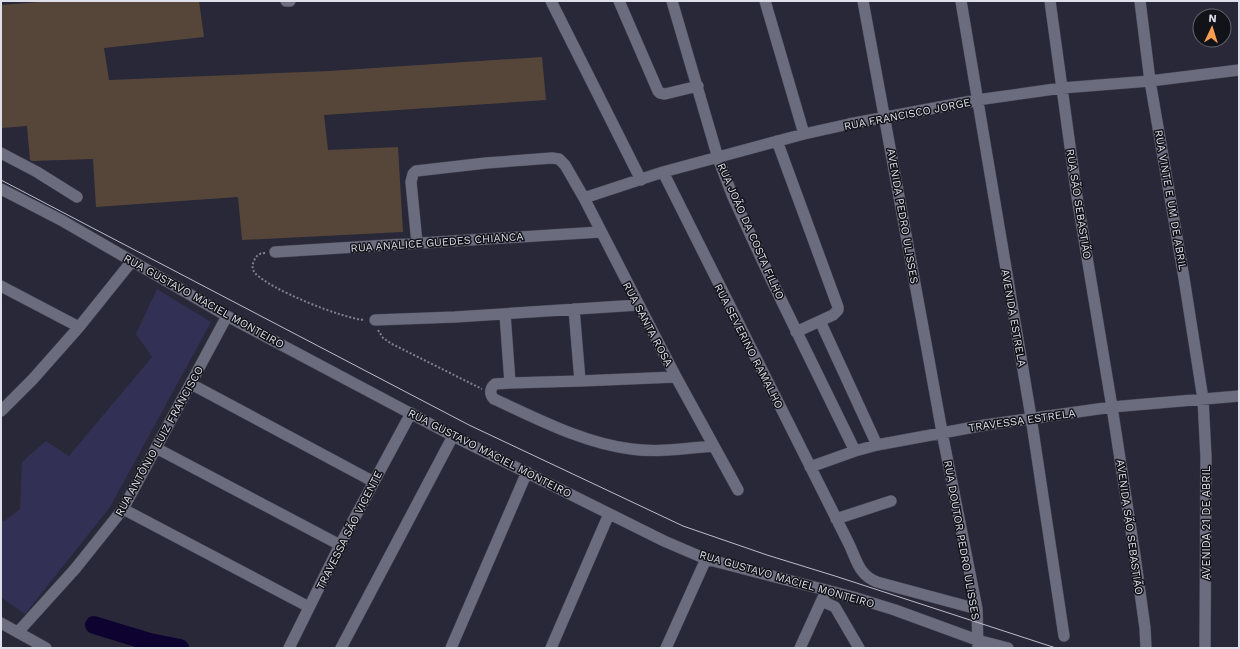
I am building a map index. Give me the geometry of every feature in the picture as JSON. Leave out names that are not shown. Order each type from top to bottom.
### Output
[{"type":"street","points":[[551,1],[641,180]]},
{"type":"street","points":[[620,1],[660,93],[665,94],[698,86]]},
{"type":"street","name":"RUA JOÃO DA COSTA FILHO","points":[[672,1],[718,158],[733,197],[796,332],[856,451]]},
{"type":"street","points":[[765,1],[804,134]]},
{"type":"street","name":"AVENIDA PEDRO ULISSES","points":[[863,1],[942,432]]},
{"type":"street","name":"AVENIDA ESTRELA","points":[[961,1],[1031,417],[1064,636]]},
{"type":"street","name":"RUA SÃO SEBASTIÃO","points":[[1050,1],[1077,197],[1112,407]]},
{"type":"street","name":"RUA VINTE E UM DE ABRIL","points":[[1140,1],[1150,81],[1203,399]]},
{"type":"street","name":"RUA FRANCISCO JORGE","points":[[584,198],[663,172],[804,134],[977,100],[1062,88],[1150,81],[1239,70]]},
{"type":"street","points":[[777,141],[838,307],[838,310],[833,315],[796,332]]},
{"type":"street","points":[[1,153],[37,172],[77,197]]},
{"type":"street","name":"RUA SANTA ROSA","points":[[417,243],[411,182],[413,174],[416,171],[486,163],[552,158],[559,159],[565,165],[584,198],[638,305],[738,490]]},
{"type":"street","name":"RUA SEVERINO RAMALHO","points":[[663,172],[861,570],[870,579],[977,609]]},
{"type":"street","name":"RUA GUSTAVO MACIEL MONTEIRO","points":[[1,189],[61,220],[227,316],[454,436],[664,541],[706,559],[824,596],[871,602],[978,644],[1008,648]]},
{"type":"street","name":"RUA ANALICE GUEDES CHIANCA","points":[[274,252],[600,232]]},
{"type":"street","points":[[1,411],[33,379],[79,327],[132,261]]},
{"type":"street","points":[[1,286],[79,327]]},
{"type":"street","points":[[375,320],[504,314],[638,305]]},
{"type":"street","points":[[574,309],[580,382]]},
{"type":"street","points":[[504,314],[510,383]]},
{"type":"street","name":"RUA ANTÔNIO LUIZ FRANCISCO","points":[[18,632],[80,563],[123,509],[227,316]]},
{"type":"street","points":[[820,322],[877,446]]},
{"type":"street","points":[[676,377],[580,382],[496,384],[491,389],[491,393],[494,399],[529,415],[574,434],[608,445],[633,450],[664,450],[714,446]]},
{"type":"street","points":[[191,384],[374,482]]},
{"type":"street","name":"TRAVESSA ESTRELA","points":[[810,467],[856,451],[877,446],[942,432],[1031,417],[1112,407],[1239,396]]},
{"type":"street","name":"AVENIDA 21 DE ABRIL","points":[[1203,399],[1206,457],[1205,648]]},
{"type":"street","name":"AVENIDA SÃO SEBASTIÃO","points":[[1112,407],[1135,556],[1145,628],[1146,648]]},
{"type":"street","name":"TRAVESSA SÃO VICENTE","points":[[289,648],[340,545],[411,413]]},
{"type":"street","name":"RUA DOUTOR PEDRO ULISSES","points":[[942,432],[977,609],[978,644]]},
{"type":"street","points":[[341,648],[454,436]]},
{"type":"street","points":[[156,448],[340,545]]},
{"type":"street","points":[[451,648],[526,472]]},
{"type":"street","points":[[836,519],[892,501]]},
{"type":"street","points":[[123,509],[309,607]]},
{"type":"street","points":[[551,648],[609,514]]},
{"type":"street","points":[[666,648],[706,559]]},
{"type":"street","points":[[800,648],[824,596],[834,607],[859,648]]},
{"type":"street","points":[[1,623],[46,648]]},
{"type":"path","points":[[274,252],[260,253],[255,258],[252,265],[253,272],[263,280],[294,296],[332,312],[356,320],[375,320],[378,330],[383,338],[491,393]]},
{"type":"shaded area","points":[[157,289],[211,322],[110,507],[25,614],[1,597],[1,520],[5,521],[20,509],[22,462],[46,441],[69,456],[152,357],[136,334]]},
{"type":"building","points":[[52,1],[199,1],[204,37],[104,48],[109,80],[329,71],[542,57],[546,100],[324,115],[328,150],[398,147],[403,232],[242,240],[238,197],[96,207],[93,159],[32,161],[30,160],[27,126],[1,128],[1,5]]},
{"type":"waterway","points":[[94,625],[150,642],[180,648]]},
{"type":"tram line","points":[[1,180],[469,425],[683,526],[767,555],[1056,648]]}]
